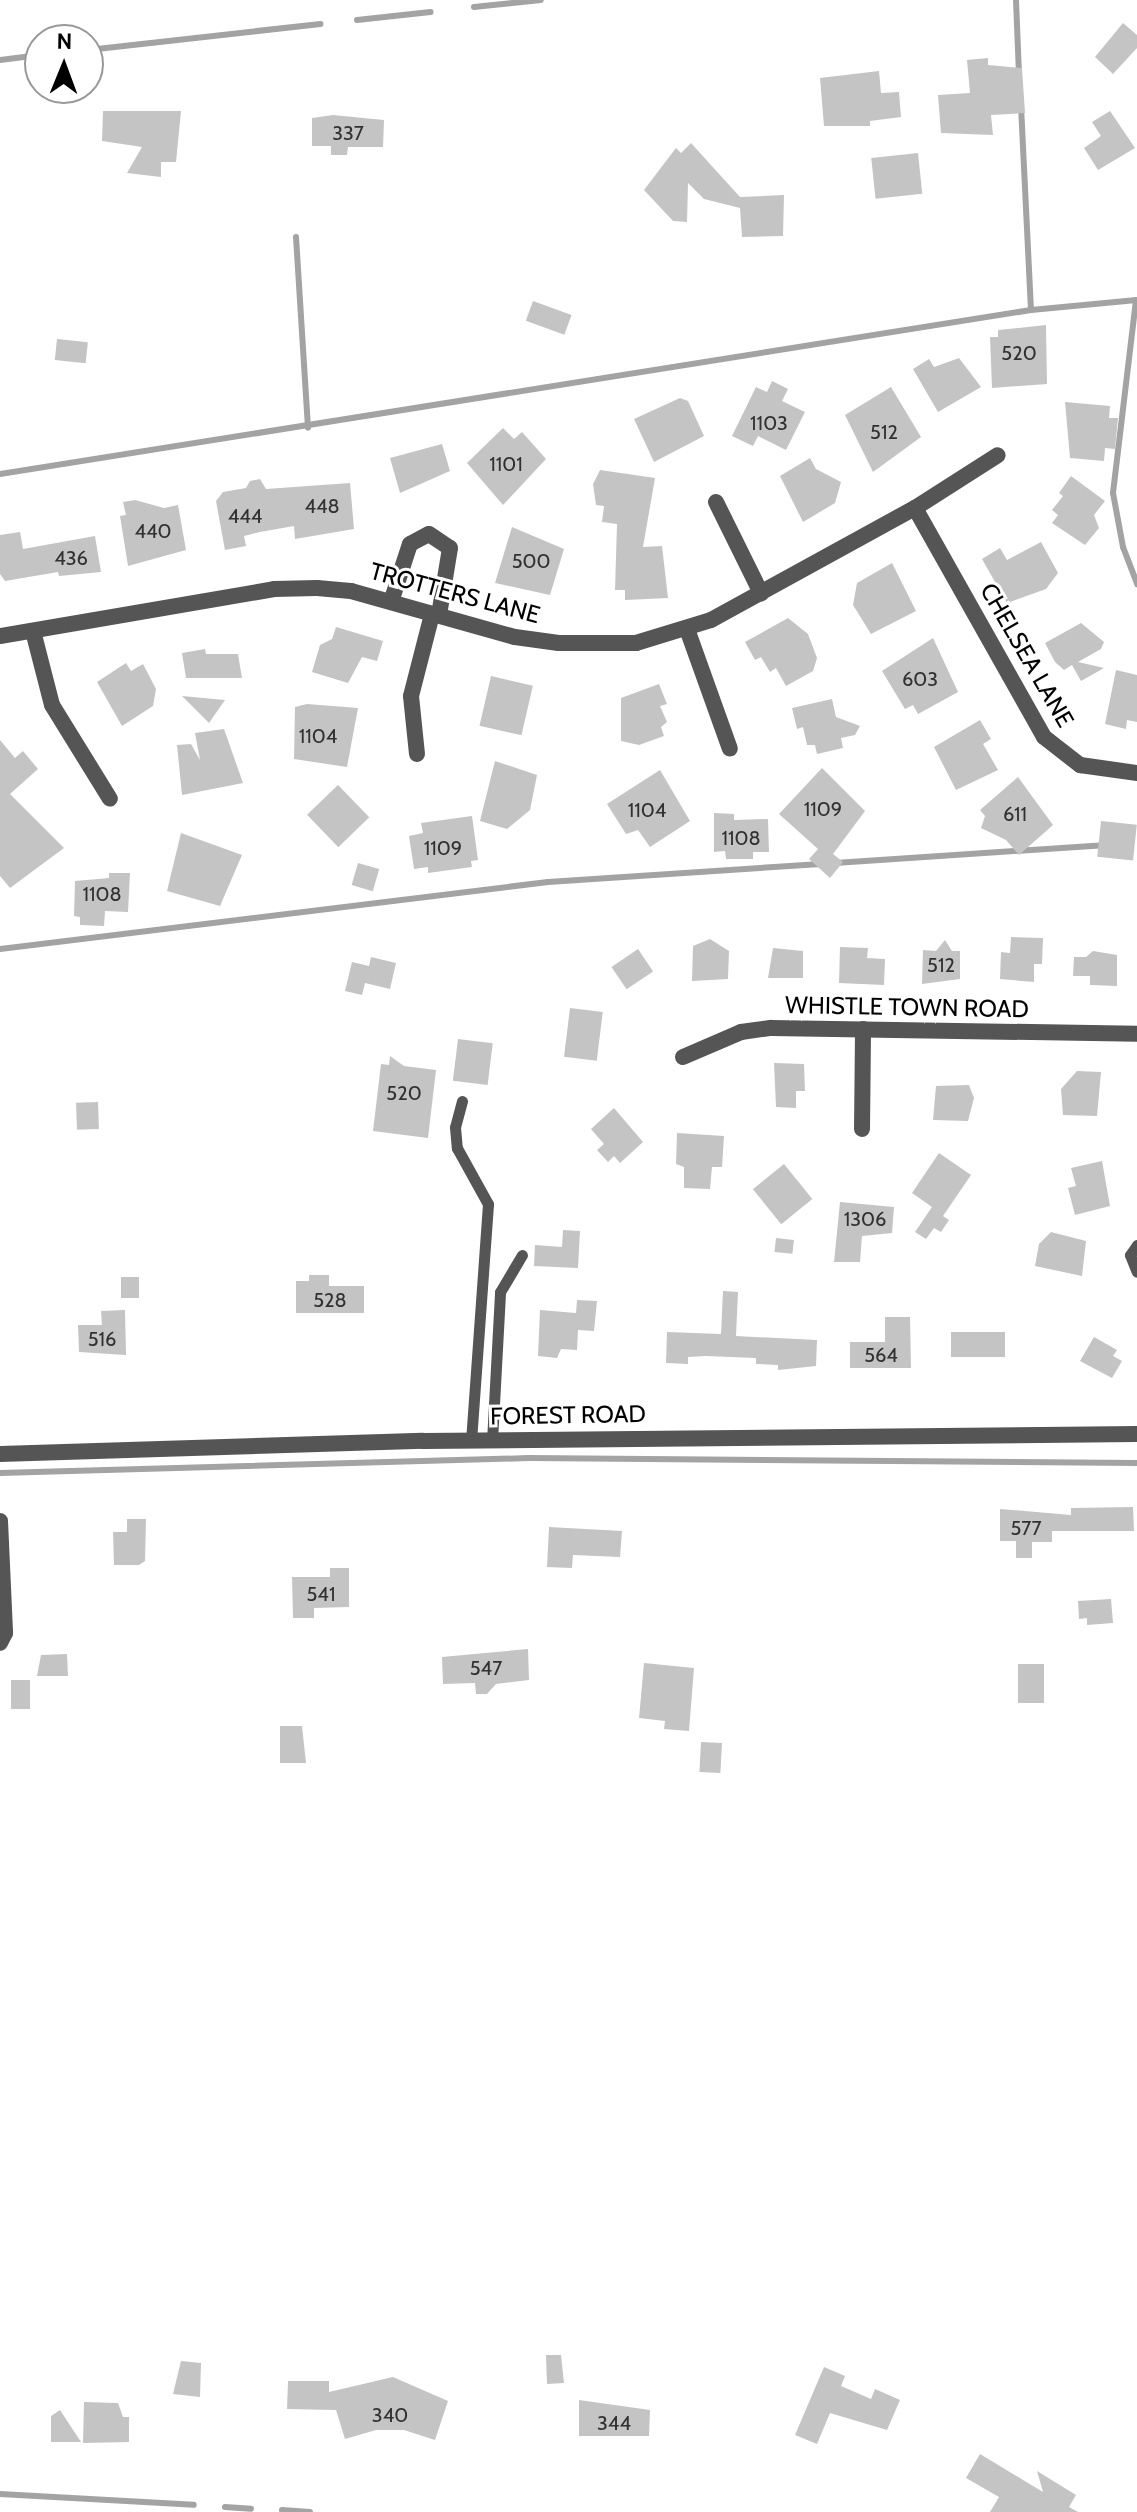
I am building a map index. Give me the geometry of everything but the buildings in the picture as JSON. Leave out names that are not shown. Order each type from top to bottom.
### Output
[{"type":"street","name":"TROTTERS LANE","points":[[0,636],[274,589],[351,591],[436,615],[559,643],[636,643],[687,629],[761,593],[915,508],[998,455]]},
{"type":"street","points":[[716,502],[761,593]]},
{"type":"street","name":"CHELSEA LANE","points":[[915,508],[1044,737],[1080,765],[1137,773]]},
{"type":"street","points":[[391,602],[410,544],[429,534],[450,548],[436,615],[411,696],[417,754]]},
{"type":"street","points":[[687,629],[730,749]]},
{"type":"street","points":[[33,631],[52,705],[110,799]]},
{"type":"street","points":[[862,1129],[863,1029]]},
{"type":"street","name":"WHISTLE TOWN ROAD","points":[[683,1057],[741,1032],[863,1029],[1137,1034]]},
{"type":"street","name":"FOREST ROAD","points":[[0,1454],[471,1441],[1137,1434]]},
{"type":"street","points":[[0,1521],[5,1633],[0,1643]]},
{"type":"lane","points":[[462,1101],[457,1148],[488,1204],[471,1441]]},
{"type":"lane","points":[[1137,1245],[1130,1255],[1137,1272]]},
{"type":"lane","points":[[492,1441],[500,1292],[522,1255]]},
{"type":"waterway","points":[[474,7],[541,0]]},
{"type":"waterway","points":[[1016,0],[1019,75]]},
{"type":"waterway","points":[[357,20],[431,12]]},
{"type":"waterway","points":[[104,48],[321,24]]},
{"type":"waterway","points":[[0,60],[24,57]]},
{"type":"waterway","points":[[1021,106],[1031,310]]},
{"type":"waterway","points":[[296,237],[308,428]]},
{"type":"waterway","points":[[1136,300],[1113,493],[1123,547],[1137,584]]},
{"type":"waterway","points":[[0,474],[1031,310],[1137,300]]},
{"type":"waterway","points":[[835,863],[1107,845]]},
{"type":"waterway","points":[[0,949],[548,882],[820,864]]},
{"type":"waterway","points":[[0,1473],[529,1458],[1137,1463]]},
{"type":"waterway","points":[[0,2494],[194,2505]]},
{"type":"waterway","points":[[225,2507],[251,2509]]},
{"type":"waterway","points":[[282,2510],[310,2512]]}]
